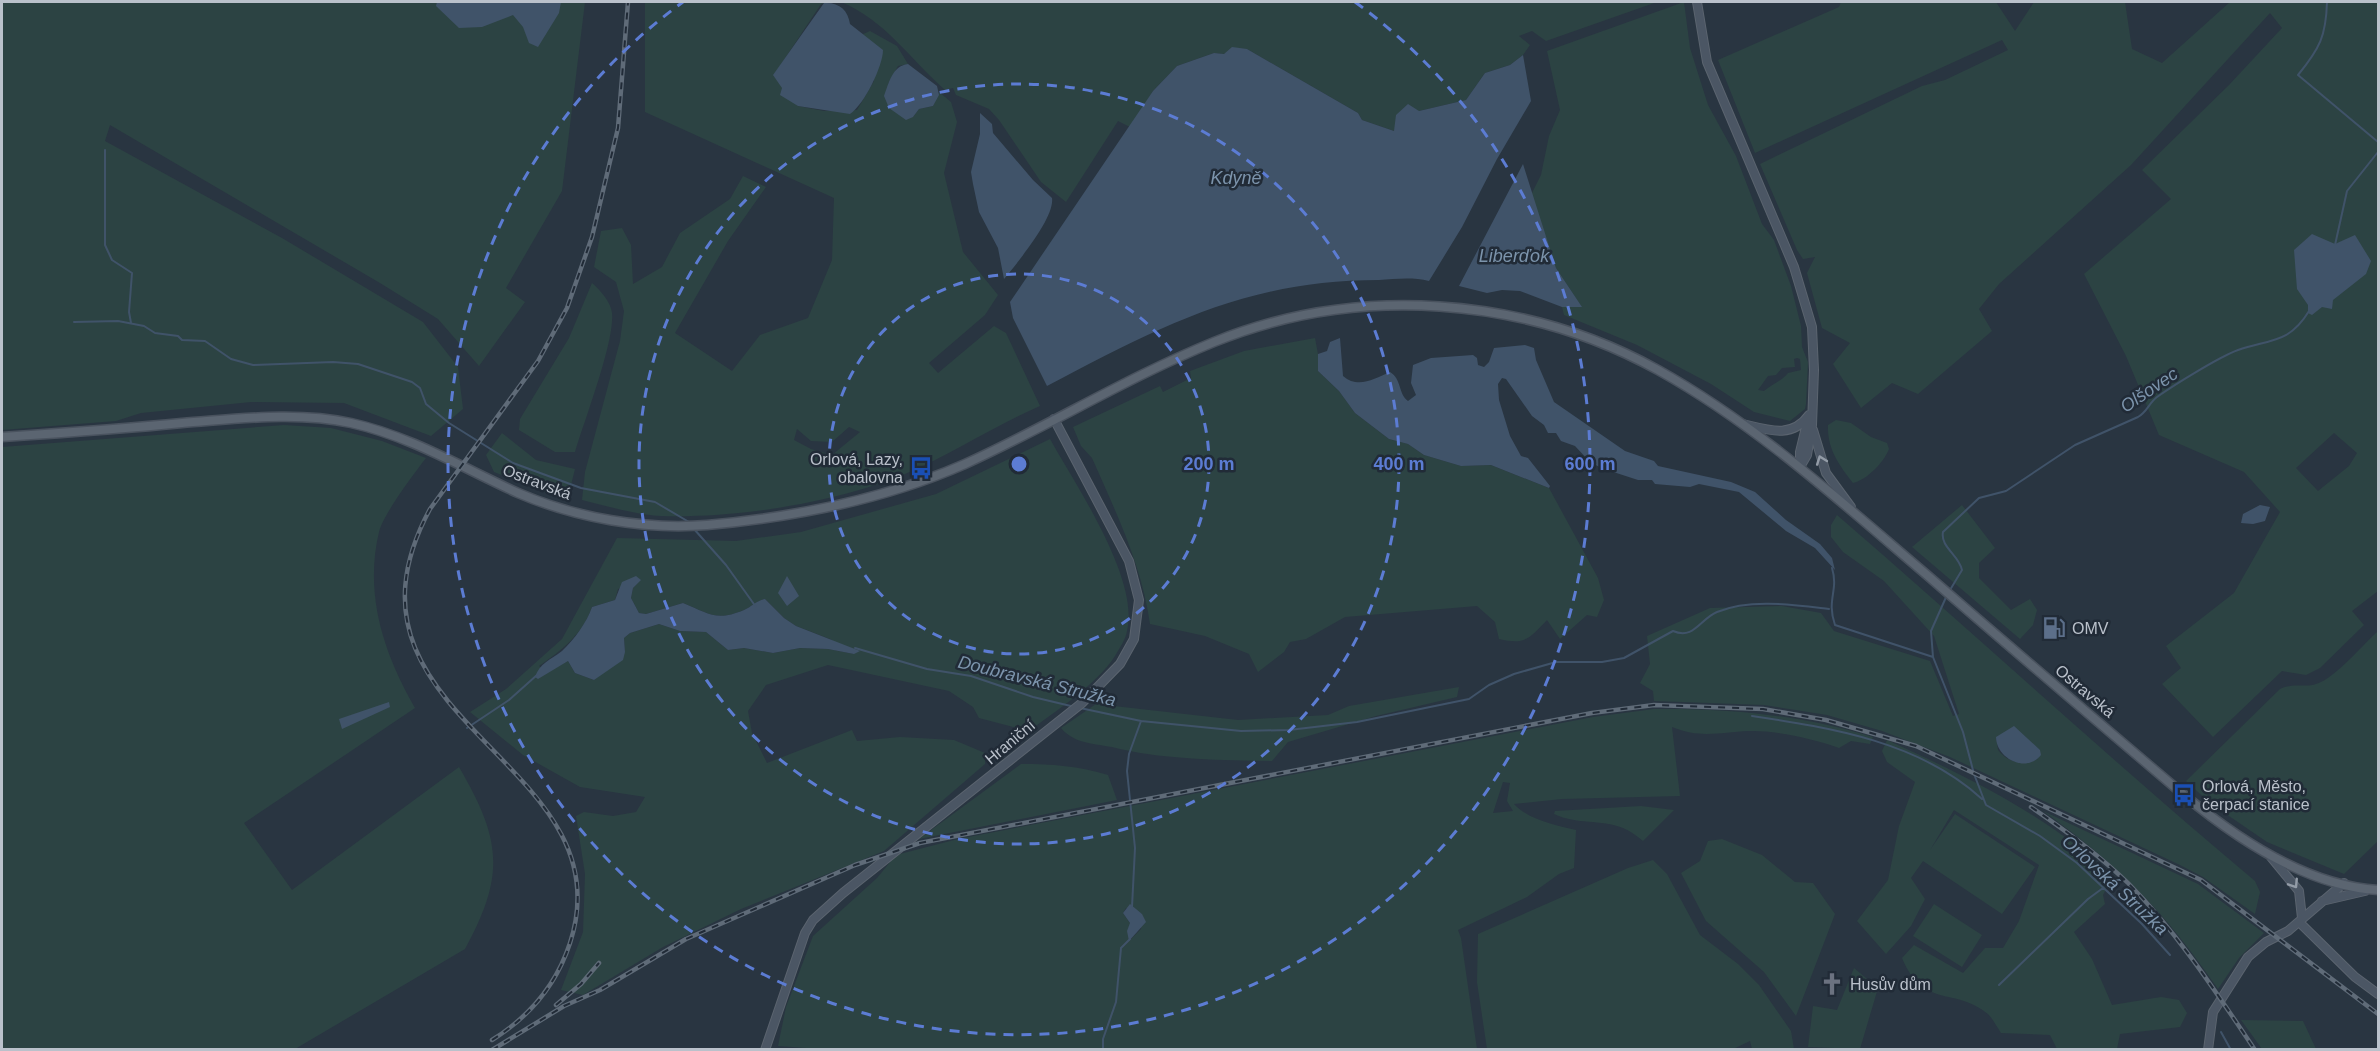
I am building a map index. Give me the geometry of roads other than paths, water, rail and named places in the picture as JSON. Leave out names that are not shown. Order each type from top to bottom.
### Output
[{"type":"main road","name":"Ostravská","points":[[2,437],[232,419],[326,418],[357,424],[398,437],[524,495],[568,510],[640,524],[697,526],[796,514],[888,493],[963,465],[1161,366],[1238,332],[1311,314],[1356,307],[1404,304],[1482,311],[1548,325],[1596,340],[1662,372],[1741,423],[1800,466],[2184,795],[2231,831],[2270,856],[2344,884],[2376,890]]},
{"type":"street","points":[[1697,2],[1707,62],[1794,267],[1807,306],[1814,347],[1812,425],[1807,455],[1800,466]]},
{"type":"street","points":[[1800,466],[1800,452],[1812,406]]},
{"type":"street","points":[[1741,423],[1783,432],[1798,427],[1809,415]]},
{"type":"street","name":"Hraniční","points":[[765,1050],[798,948],[813,920],[843,893],[1082,702],[1111,674],[1131,645],[1138,625],[1139,600],[1129,561],[1054,419]]},
{"type":"street","points":[[1812,425],[1826,473],[1866,523]]},
{"type":"street","points":[[2270,856],[2299,891],[2301,920],[2355,977],[2379,994]]},
{"type":"street","points":[[2208,1050],[2213,1012],[2240,968],[2260,946],[2301,920],[2320,901],[2344,884]]},
{"type":"street","points":[[2320,901],[2351,892],[2376,890]]},
{"type":"water","points":[[437,2],[561,2],[559,13],[538,47],[529,43],[523,27],[513,15],[482,27],[459,28],[436,6]]},
{"type":"water","points":[[824,3],[842,8],[850,24],[883,50],[872,85],[850,114],[798,106],[780,95],[782,88],[773,75]]},
{"type":"water","name":"Kdyně","points":[[1232,47],[1247,49],[1358,113],[1362,120],[1394,131],[1396,115],[1408,104],[1419,111],[1466,100],[1485,73],[1510,65],[1523,55],[1531,101],[1497,159],[1462,227],[1429,281],[1404,279],[1332,282],[1287,288],[1246,298],[1206,310],[1167,326],[1047,386],[1013,318],[1010,302],[1153,91],[1177,66],[1214,53],[1224,54]]},
{"type":"water","points":[[908,64],[937,86],[939,95],[933,106],[919,109],[913,117],[906,120],[889,108],[884,96],[898,68]]},
{"type":"water","points":[[980,113],[992,124],[993,133],[1033,180],[1052,198],[1048,217],[1042,228],[1004,279],[998,248],[979,212],[971,172],[980,134]]},
{"type":"water","name":"Liberďok","points":[[1523,164],[1556,268],[1582,307],[1562,307],[1520,291],[1502,290],[1487,293],[1459,286]]},
{"type":"water","points":[[2312,234],[2335,244],[2355,235],[2371,261],[2366,274],[2333,300],[2332,309],[2322,307],[2312,315],[2308,313],[2308,305],[2297,289],[2294,250]]},
{"type":"water","points":[[1340,338],[1343,376],[1354,382],[1366,382],[1390,372],[1396,378],[1408,401],[1416,395],[1411,383],[1413,365],[1431,358],[1473,355],[1477,358],[1478,365],[1484,367],[1489,362],[1494,348],[1525,345],[1534,348],[1536,360],[1554,402],[1625,451],[1654,461],[1658,466],[1731,482],[1755,492],[1786,520],[1820,544],[1832,558],[1835,570],[1815,548],[1786,531],[1739,492],[1699,484],[1690,487],[1655,484],[1652,480],[1638,480],[1601,468],[1589,461],[1575,446],[1561,441],[1556,433],[1548,433],[1544,425],[1532,416],[1506,379],[1502,378],[1498,384],[1499,400],[1510,436],[1521,456],[1528,458],[1550,486],[1549,488],[1491,465],[1461,466],[1424,455],[1408,444],[1389,439],[1355,413],[1339,391],[1318,371],[1318,354],[1327,351],[1330,342]]},
{"type":"water","points":[[2260,505],[2270,507],[2265,521],[2253,524],[2241,523],[2243,514]]},
{"type":"water","points":[[636,576],[641,580],[633,588],[631,598],[639,613],[646,614],[683,603],[719,616],[734,614],[765,599],[784,618],[796,626],[860,651],[854,654],[828,649],[800,648],[773,653],[744,648],[728,650],[706,632],[680,631],[659,624],[630,633],[624,638],[623,660],[594,680],[575,673],[568,661],[538,679],[535,677],[543,665],[562,651],[575,636],[592,607],[615,600],[622,582]]},
{"type":"water","points":[[787,576],[799,596],[787,606],[778,593]]},
{"type":"water","points":[[389,702],[390,707],[342,729],[339,719]]},
{"type":"water","points":[[2014,726],[2040,750],[2041,755],[2035,761],[2020,763],[2013,761],[2006,757],[1997,745],[1996,737]]},
{"type":"water","points":[[1130,904],[1142,914],[1146,922],[1129,941],[1127,931],[1130,923],[1123,913]]},
{"type":"waterway","name":"Olšovec","points":[[2327,2],[2325,24],[2317,49],[2298,75],[2378,142]]},
{"type":"waterway","points":[[105,150],[105,245],[112,260],[132,273],[129,312],[131,323]]},
{"type":"waterway","name":"Olšovec","points":[[2335,245],[2347,191],[2378,152]]},
{"type":"waterway","name":"Olšovec","points":[[1950,590],[1962,570],[1944,542],[1943,532],[1979,498],[2006,491],[2075,445],[2138,417],[2157,397],[2220,359],[2238,350],[2286,335],[2302,322],[2309,311]]},
{"type":"waterway","points":[[74,322],[118,321],[144,326],[155,333],[178,336],[182,340],[205,341],[231,359],[253,365],[333,362],[358,364],[412,382],[420,388],[426,404],[449,423],[513,463],[581,488],[655,502],[689,522]]},
{"type":"waterway","points":[[694,529],[726,565],[756,607]]},
{"type":"waterway","name":"Orlovská Stružka","points":[[1832,568],[1834,576],[1832,608],[1835,625],[1933,657],[1963,732],[1974,774],[1986,805],[2040,836],[2077,863],[2142,924],[2170,955]]},
{"type":"waterway","name":"Olšovec","points":[[1933,657],[1931,631],[1947,595]]},
{"type":"waterway","name":"Doubravská Stružka","points":[[1080,708],[1141,721],[1241,731],[1289,730],[1357,722],[1469,699],[1489,685],[1514,674],[1556,662],[1602,662],[1624,658],[1673,631],[1680,633],[1692,631],[1711,615],[1730,608],[1773,604],[1829,609]]},
{"type":"waterway","name":"Doubravská Stružka","points":[[855,648],[927,669],[971,676],[1033,697],[1075,707]]},
{"type":"waterway","name":"Doubravská Stružka","points":[[467,728],[509,700],[537,675]]},
{"type":"waterway","points":[[1752,716],[1844,733],[1903,751],[1958,780],[1982,799]]},
{"type":"waterway","points":[[1132,907],[1135,848],[1127,771],[1129,754],[1141,721]]},
{"type":"waterway","points":[[1999,985],[2088,899],[2103,888]]},
{"type":"waterway","points":[[1103,1050],[1103,1039],[1116,1002],[1121,948],[1130,939]]},
{"type":"waterway","name":"Orlovská Stružka","points":[[2221,1032],[2231,1050]]},
{"type":"railway","points":[[492,1040],[529,1011],[549,987],[557,973],[570,943],[577,880],[557,827],[522,781],[440,691],[412,640],[406,581],[430,509],[538,361],[567,308],[592,237],[618,128],[628,2]]},
{"type":"railway","points":[[492,1050],[564,1006],[600,990],[686,939],[855,865],[920,843],[1592,713],[1654,705],[1763,709],[1826,720],[1916,746],[2201,880],[2378,1014]]},
{"type":"railway","points":[[2031,807],[2093,852],[2117,872],[2146,902],[2195,963],[2255,1050]]},
{"type":"railway","points":[[556,1005],[581,984],[599,963]]},
{"type":"place","name":"Orlová, Lazy, obalovna","points":[[921,468]]},
{"type":"place","name":"OMV","points":[[2054,628]]},
{"type":"place","name":"Orlová, Město, čerpací stanice","points":[[2184,795]]},
{"type":"place","name":"Husův dům","points":[[1832,984]]}]
